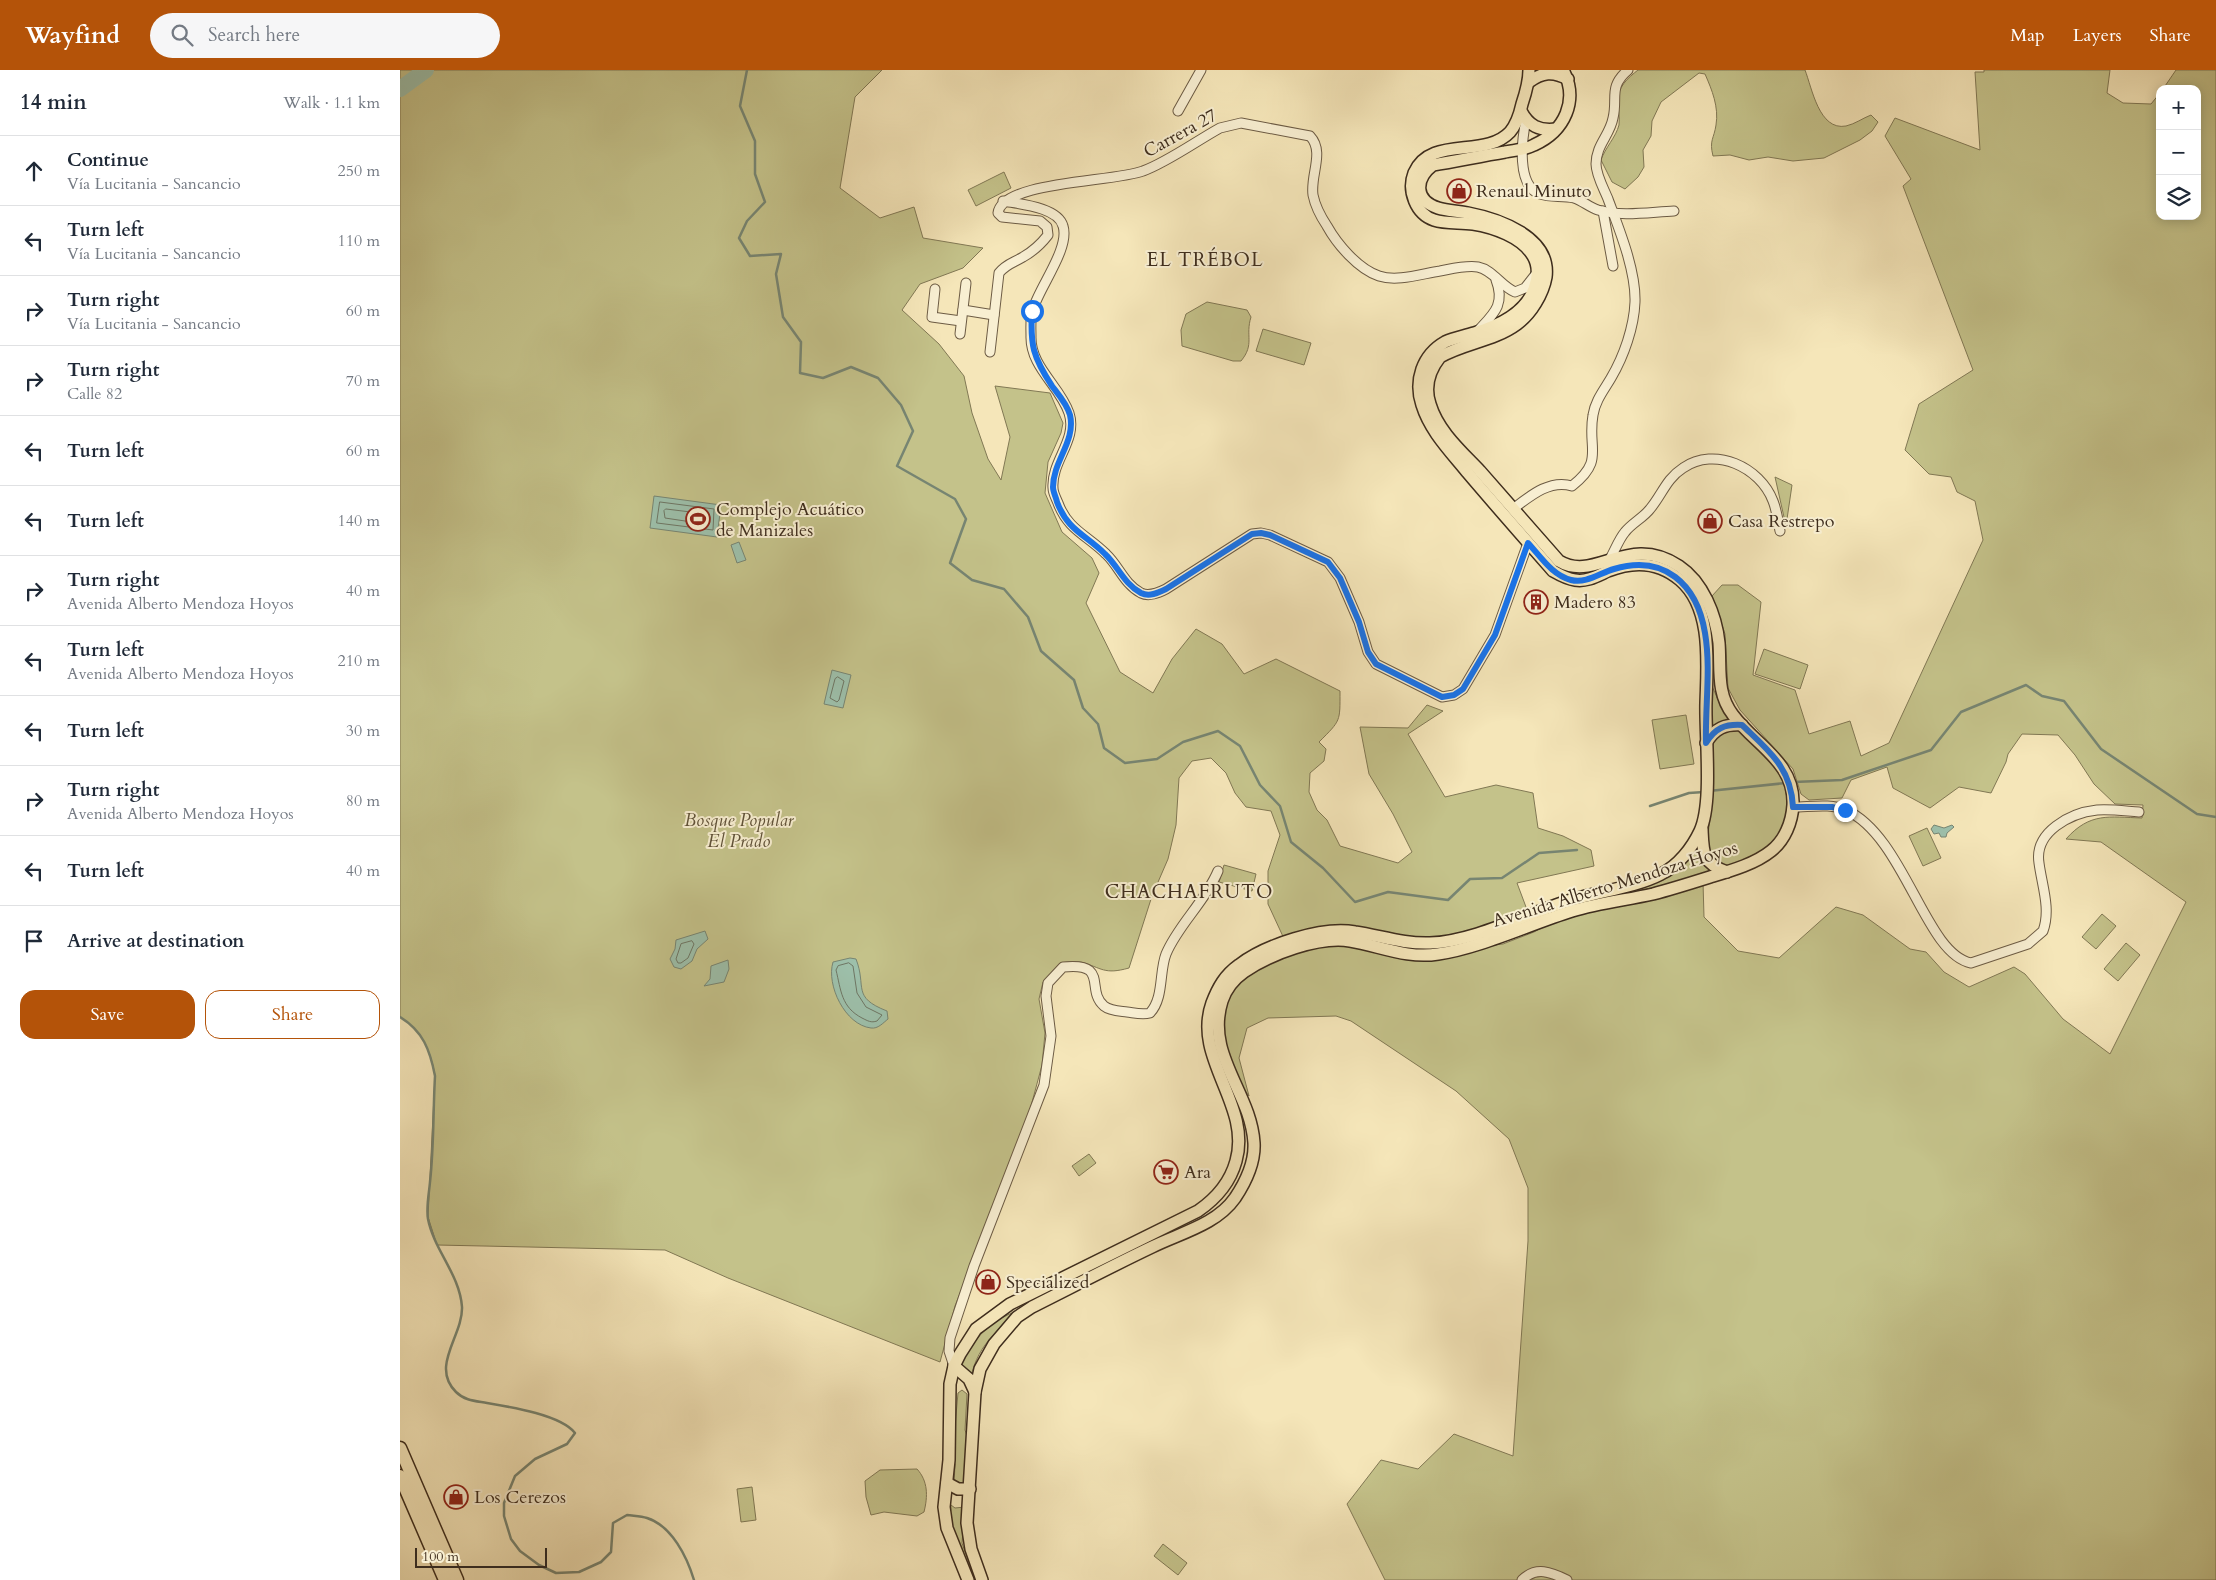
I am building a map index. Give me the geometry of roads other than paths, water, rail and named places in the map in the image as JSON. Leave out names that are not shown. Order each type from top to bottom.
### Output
[{"type":"highway","points":[[400,1448],[457,1580]]},
{"type":"highway","points":[[400,1476],[445,1580]]},
{"type":"main road","points":[[1538,272],[1532,254],[1512,237],[1492,228],[1473,224],[1436,221],[1426,217],[1413,199],[1411,185],[1414,172],[1421,162],[1430,156],[1444,151],[1490,143],[1501,139],[1510,132],[1523,116],[1529,76],[1548,73],[1565,75]]},
{"type":"main road","name":"Avenida Alberto Mendoza Hoyos","points":[[982,1580],[971,1549],[967,1523],[975,1392],[980,1368],[994,1344],[1017,1318],[1032,1307],[1144,1251],[1204,1224],[1222,1213],[1234,1198],[1248,1173],[1254,1152],[1254,1142],[1245,1104],[1221,1047],[1217,1029],[1224,995],[1236,978],[1266,959],[1309,945],[1334,940],[1349,941],[1409,955],[1458,950],[1570,912],[1651,894],[1727,872],[1755,860],[1774,848],[1785,834],[1791,821],[1792,793],[1781,763],[1742,725],[1727,706],[1722,693],[1717,630],[1707,601],[1693,577],[1674,563],[1660,556],[1645,554],[1630,554],[1584,568],[1568,566],[1559,561],[1445,432],[1430,403],[1427,389],[1428,379],[1433,366],[1440,357],[1517,324],[1536,303],[1545,284],[1547,269],[1536,246],[1517,230],[1492,219],[1439,209],[1426,203],[1420,193],[1420,182],[1425,172],[1433,165],[1521,150],[1535,145],[1556,129],[1565,119],[1571,93],[1565,75]]},
{"type":"main road","points":[[1523,116],[1534,127],[1545,130],[1556,129]]},
{"type":"main road","name":"Avenida Alberto Mendoza Hoyos","points":[[968,1580],[946,1528],[944,1507],[947,1483],[950,1384],[954,1366],[976,1329],[1010,1304],[1198,1211],[1223,1190],[1232,1174],[1238,1157],[1240,1136],[1237,1119],[1210,1048],[1208,1019],[1216,990],[1229,972],[1242,962],[1263,951],[1318,932],[1335,930],[1354,931],[1409,943],[1434,943],[1457,940],[1566,902],[1662,874],[1676,864],[1688,851],[1702,828],[1705,815],[1708,762],[1706,743],[1706,639],[1701,617],[1686,585],[1670,573],[1646,565],[1633,564],[1591,578],[1573,580],[1553,571],[1440,438],[1422,405],[1419,376],[1424,361],[1435,349],[1446,342],[1476,333],[1501,322],[1524,306],[1530,299],[1537,282],[1538,272]]},
{"type":"main road","points":[[1706,743],[1712,734],[1723,726],[1742,725]]},
{"type":"main road","points":[[1702,828],[1703,848],[1706,859],[1714,867],[1727,872]]},
{"type":"main road","points":[[954,1366],[969,1379],[975,1392]]},
{"type":"main road","points":[[947,1483],[958,1489],[970,1489]]},
{"type":"street","points":[[1178,111],[1201,70]]},
{"type":"street","points":[[1513,509],[1538,491],[1562,483],[1572,486],[1586,476],[1593,463],[1593,416],[1597,401],[1612,376],[1630,334],[1635,303],[1633,283],[1613,213],[1596,166],[1597,153],[1611,127],[1614,116],[1613,98],[1616,85],[1628,70]]},
{"type":"street","points":[[1523,116],[1521,150],[1524,168],[1534,192],[1542,195],[1582,200],[1595,209],[1613,213],[1674,211]]},
{"type":"street","name":"Carrera 27","points":[[1003,201],[1017,193],[1034,189],[1129,176],[1145,171],[1220,128],[1242,122],[1310,136],[1315,141],[1318,150],[1312,180],[1313,195],[1319,210],[1328,228],[1350,255],[1366,269],[1379,276],[1392,278],[1477,267],[1488,271],[1506,288],[1515,292],[1525,288],[1538,272]]},
{"type":"street","points":[[1524,168],[1535,145]]},
{"type":"street","points":[[1151,157],[1165,159]]},
{"type":"street","points":[[990,352],[1000,274],[1005,266],[1025,256],[1048,236],[1047,227],[1040,221],[1002,217],[998,213],[999,206],[1003,201],[1040,208],[1057,216],[1063,225],[1064,238],[1060,256],[1049,272],[1032,311],[1031,339],[1043,372],[1068,411],[1072,425],[1069,439],[1057,464],[1053,489],[1061,512],[1072,528],[1107,555],[1129,584],[1142,594],[1154,594],[1166,589],[1252,534],[1270,535],[1328,562],[1340,578],[1359,622],[1368,652],[1376,664],[1442,697],[1454,695],[1463,689],[1495,635],[1528,543]]},
{"type":"street","points":[[1603,211],[1613,266]]},
{"type":"street","points":[[1476,333],[1497,309],[1500,301],[1500,290],[1496,278]]},
{"type":"street","points":[[960,334],[966,282]]},
{"type":"street","points":[[935,289],[932,317],[961,321]]},
{"type":"street","points":[[963,310],[994,315]]},
{"type":"street","points":[[1610,559],[1625,532],[1651,508],[1669,479],[1683,467],[1696,461],[1714,459],[1731,461],[1746,468],[1761,482],[1773,500],[1780,531]]},
{"type":"street","points":[[1793,807],[1832,807],[1845,810],[1858,818],[1880,838],[1894,856],[1941,942],[1954,955],[1963,961],[1971,962],[2028,944],[2043,931],[2046,900],[2039,847],[2046,834],[2078,814],[2095,810],[2139,812]]},
{"type":"street","points":[[954,1366],[949,1351],[950,1338],[974,1266],[1044,1085],[1051,1036],[1046,996],[1048,983],[1063,967],[1080,966],[1088,969],[1094,976],[1098,998],[1104,1006],[1113,1010],[1150,1013],[1157,1001],[1166,953],[1174,938],[1208,892],[1218,871]]},
{"type":"street","points":[[1522,1580],[1527,1575],[1539,1571],[1553,1573],[1567,1580]]},
{"type":"water","points":[[654,496],[721,505],[717,537],[650,528]]},
{"type":"water","points":[[739,542],[746,560],[737,563],[731,545]]},
{"type":"water","points":[[832,670],[851,675],[843,708],[824,704]]},
{"type":"water","points":[[1934,825],[1944,828],[1952,825],[1954,827],[1947,833],[1946,837],[1941,837],[1939,833],[1934,834],[1931,829]]},
{"type":"water","points":[[705,931],[708,939],[697,949],[692,961],[681,969],[674,967],[670,959],[675,949],[676,940]]},
{"type":"water","points":[[850,958],[856,959],[864,996],[876,1006],[887,1011],[888,1019],[876,1028],[862,1025],[853,1020],[846,1012],[835,992],[832,982],[833,962]]},
{"type":"water","points":[[728,960],[729,969],[724,982],[704,986],[710,979],[711,966]]},
{"type":"waterway","points":[[400,89],[426,70]]},
{"type":"waterway","points":[[747,70],[740,106],[755,141],[755,174],[765,202],[747,221],[739,238],[750,256],[781,254],[776,274],[783,317],[801,342],[800,373],[823,378],[851,367],[878,378],[901,405],[913,431],[897,466],[955,499],[966,519],[950,563],[972,580],[1004,589],[1028,617],[1041,651],[1074,680],[1083,708],[1098,724],[1104,748],[1125,763],[1157,759],[1183,742],[1218,731],[1240,746],[1260,785],[1280,806],[1291,842],[1323,868],[1355,902],[1388,892],[1448,900],[1470,879],[1502,878],[1539,853],[1577,850]]},
{"type":"waterway","points":[[1794,782],[1842,780],[1931,750],[1961,712],[2026,685],[2042,696],[2064,701],[2101,749],[2197,814],[2216,817]]},
{"type":"waterway","points":[[1709,791],[1786,783]]},
{"type":"waterway","points":[[1650,806],[1689,793],[1704,792]]},
{"type":"waterway","points":[[400,1017],[408,1022],[420,1035],[431,1058],[435,1076],[432,1156],[427,1205],[428,1219],[431,1230],[457,1284],[462,1307],[458,1329],[447,1361],[446,1372],[449,1382],[459,1395],[467,1399],[535,1413],[559,1421],[575,1433],[567,1444],[535,1459],[515,1476],[504,1503],[504,1516],[511,1539],[520,1551],[539,1565],[556,1573],[579,1572],[601,1562],[611,1552],[613,1523],[627,1515],[645,1517],[656,1522],[671,1535],[683,1552],[694,1580]]},
{"type":"place","name":"Renaul Minuto","points":[[1459,191]]},
{"type":"place","name":"Complejo Acuático de Manizales","points":[[698,519]]},
{"type":"place","name":"Casa Restrepo","points":[[1710,521]]},
{"type":"place","name":"Madero 83","points":[[1536,602]]},
{"type":"place","name":"Ara","points":[[1166,1172]]},
{"type":"place","name":"Specialized","points":[[988,1282]]},
{"type":"place","name":"Los Cerezos","points":[[456,1497]]},
{"type":"district","name":"EL TRÉBOL","points":[[1205,259]]},
{"type":"district","name":"CHACHAFRUTO","points":[[1189,891]]},
{"type":"park label","name":"Bosque Popular El Prado","points":[[739,830]]}]
